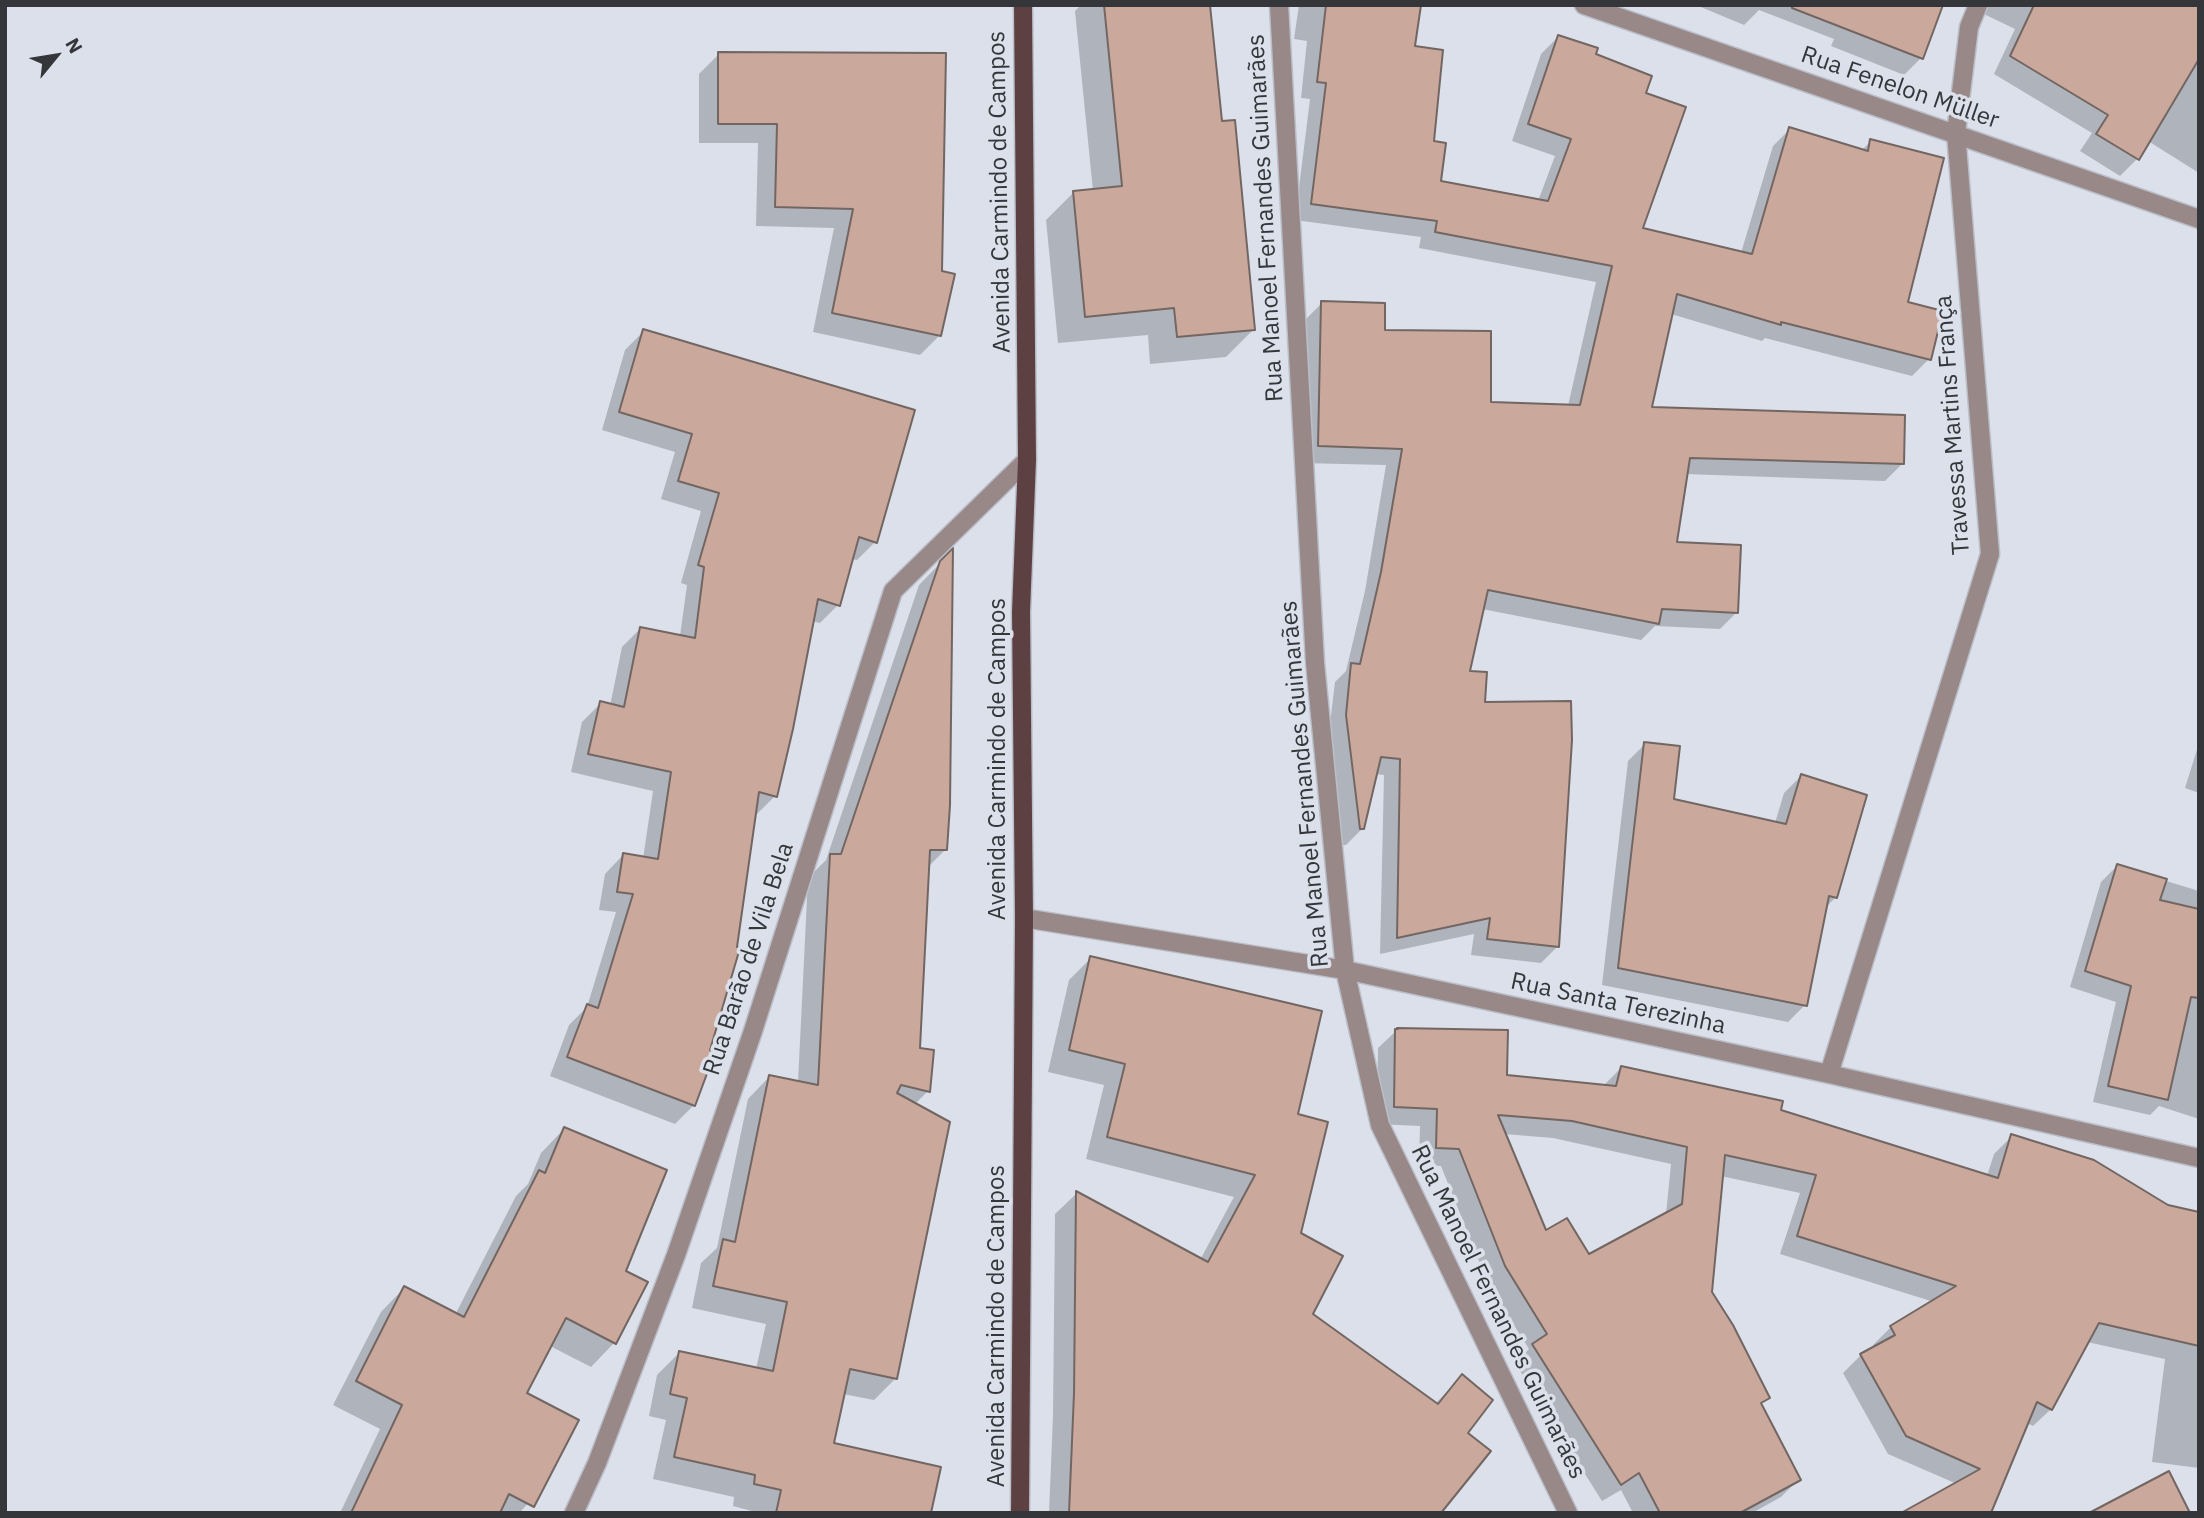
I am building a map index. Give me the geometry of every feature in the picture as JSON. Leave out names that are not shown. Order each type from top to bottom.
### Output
[{"type":"main road","name":"Avenida Carmindo de Campos","points":[[1020,1513],[1024,918],[1021,612],[1027,460],[1023,5]]},
{"type":"street","name":"Rua Manoel Fernandes Guimarães","points":[[1279,5],[1315,663],[1345,970],[1380,1125],[1568,1513]]},
{"type":"street","name":"Rua Fenelon Müller","points":[[1584,5],[2199,219]]},
{"type":"street","name":"Travessa Martins França","points":[[1829,1074],[1990,554],[1956,133],[1969,27],[1978,5]]},
{"type":"street","name":"Rua Barão de Vila Bela","points":[[574,1513],[597,1463],[676,1255],[753,1031],[893,591],[1027,460]]},
{"type":"street","name":"Rua Santa Terezinha","points":[[1024,918],[1345,970],[2199,1157]]},
{"type":"building","points":[[1104,5],[1210,5],[1222,121],[1235,120],[1255,330],[1177,337],[1174,308],[1085,317],[1073,191],[1122,186]]},
{"type":"building","points":[[1326,5],[1421,5],[1415,46],[1443,50],[1434,141],[1446,143],[1441,181],[1548,201],[1571,139],[1528,124],[1558,35],[1598,48],[1596,54],[1652,76],[1646,93],[1686,107],[1643,228],[1752,254],[1789,127],[1868,151],[1870,139],[1944,158],[1908,302],[1943,311],[1931,360],[1781,322],[1781,325],[1677,294],[1652,407],[1905,415],[1904,464],[1690,458],[1677,542],[1741,545],[1738,613],[1662,609],[1659,624],[1488,590],[1470,671],[1487,672],[1485,702],[1571,701],[1572,740],[1559,947],[1487,939],[1490,918],[1397,938],[1400,759],[1381,757],[1364,829],[1360,829],[1346,715],[1351,663],[1360,664],[1381,572],[1402,449],[1318,446],[1321,301],[1385,303],[1385,330],[1491,331],[1491,402],[1580,405],[1612,266],[1435,232],[1437,221],[1311,204],[1326,83],[1317,82]]},
{"type":"building","points":[[1792,5],[1943,5],[1923,59],[1792,8]]},
{"type":"building","points":[[2034,5],[2199,5],[2199,59],[2139,160],[2096,134],[2108,115],[2010,56]]},
{"type":"building","points":[[718,52],[946,53],[942,271],[955,274],[941,336],[832,313],[853,209],[775,207],[777,124],[718,124]]},
{"type":"building","points":[[643,329],[915,410],[877,543],[859,537],[840,606],[818,599],[777,797],[759,792],[737,947],[740,948],[710,1050],[715,1052],[695,1106],[567,1057],[587,1004],[598,1008],[633,894],[617,892],[623,853],[658,859],[671,772],[588,754],[600,701],[624,707],[640,627],[695,638],[704,567],[698,565],[719,493],[678,481],[692,434],[619,412]]},
{"type":"building","points":[[953,548],[950,805],[947,850],[930,850],[920,1048],[934,1050],[930,1092],[901,1085],[897,1093],[950,1122],[897,1379],[850,1369],[834,1443],[941,1467],[931,1513],[776,1513],[781,1490],[754,1484],[755,1475],[674,1457],[687,1398],[670,1394],[679,1351],[773,1371],[787,1302],[713,1286],[723,1239],[735,1242],[769,1075],[818,1085],[830,854],[841,854],[940,561]]},
{"type":"building","points":[[1644,742],[1680,746],[1674,799],[1786,824],[1801,774],[1867,795],[1837,898],[1829,896],[1807,1006],[1618,968]]},
{"type":"building","points":[[2117,864],[2167,879],[2160,900],[2199,909],[2199,998],[2191,997],[2168,1100],[2108,1086],[2131,986],[2085,971]]},
{"type":"building","points":[[1090,956],[1322,1011],[1298,1114],[1328,1122],[1301,1233],[1343,1256],[1313,1314],[1438,1404],[1462,1374],[1493,1400],[1468,1433],[1491,1451],[1441,1513],[1069,1513],[1074,1393],[1076,1191],[1208,1262],[1255,1175],[1107,1137],[1125,1064],[1069,1050]]},
{"type":"building","points":[[1395,1029],[1508,1030],[1507,1075],[1616,1086],[1621,1066],[1783,1101],[1781,1110],[1998,1178],[2011,1134],[2094,1160],[2168,1205],[2199,1212],[2199,1346],[2099,1323],[2052,1410],[2037,1402],[1991,1513],[1901,1513],[1980,1469],[1906,1436],[1860,1354],[1895,1335],[1890,1326],[1956,1286],[1797,1236],[1816,1175],[1725,1155],[1712,1292],[1733,1325],[1770,1398],[1761,1403],[1801,1480],[1740,1513],[1660,1513],[1639,1473],[1621,1485],[1532,1344],[1547,1334],[1505,1266],[1459,1149],[1436,1148],[1437,1109],[1394,1107]],"holes":[[[1498,1115],[1572,1121],[1687,1147],[1682,1204],[1589,1254],[1567,1218],[1546,1230]]]},
{"type":"building","points":[[564,1127],[667,1170],[626,1271],[648,1282],[616,1344],[566,1318],[527,1393],[579,1420],[534,1507],[509,1494],[500,1513],[351,1513],[402,1405],[356,1381],[404,1286],[464,1317],[539,1170],[545,1173]]},
{"type":"building","points":[[2169,1471],[2190,1513],[2089,1513]]}]
